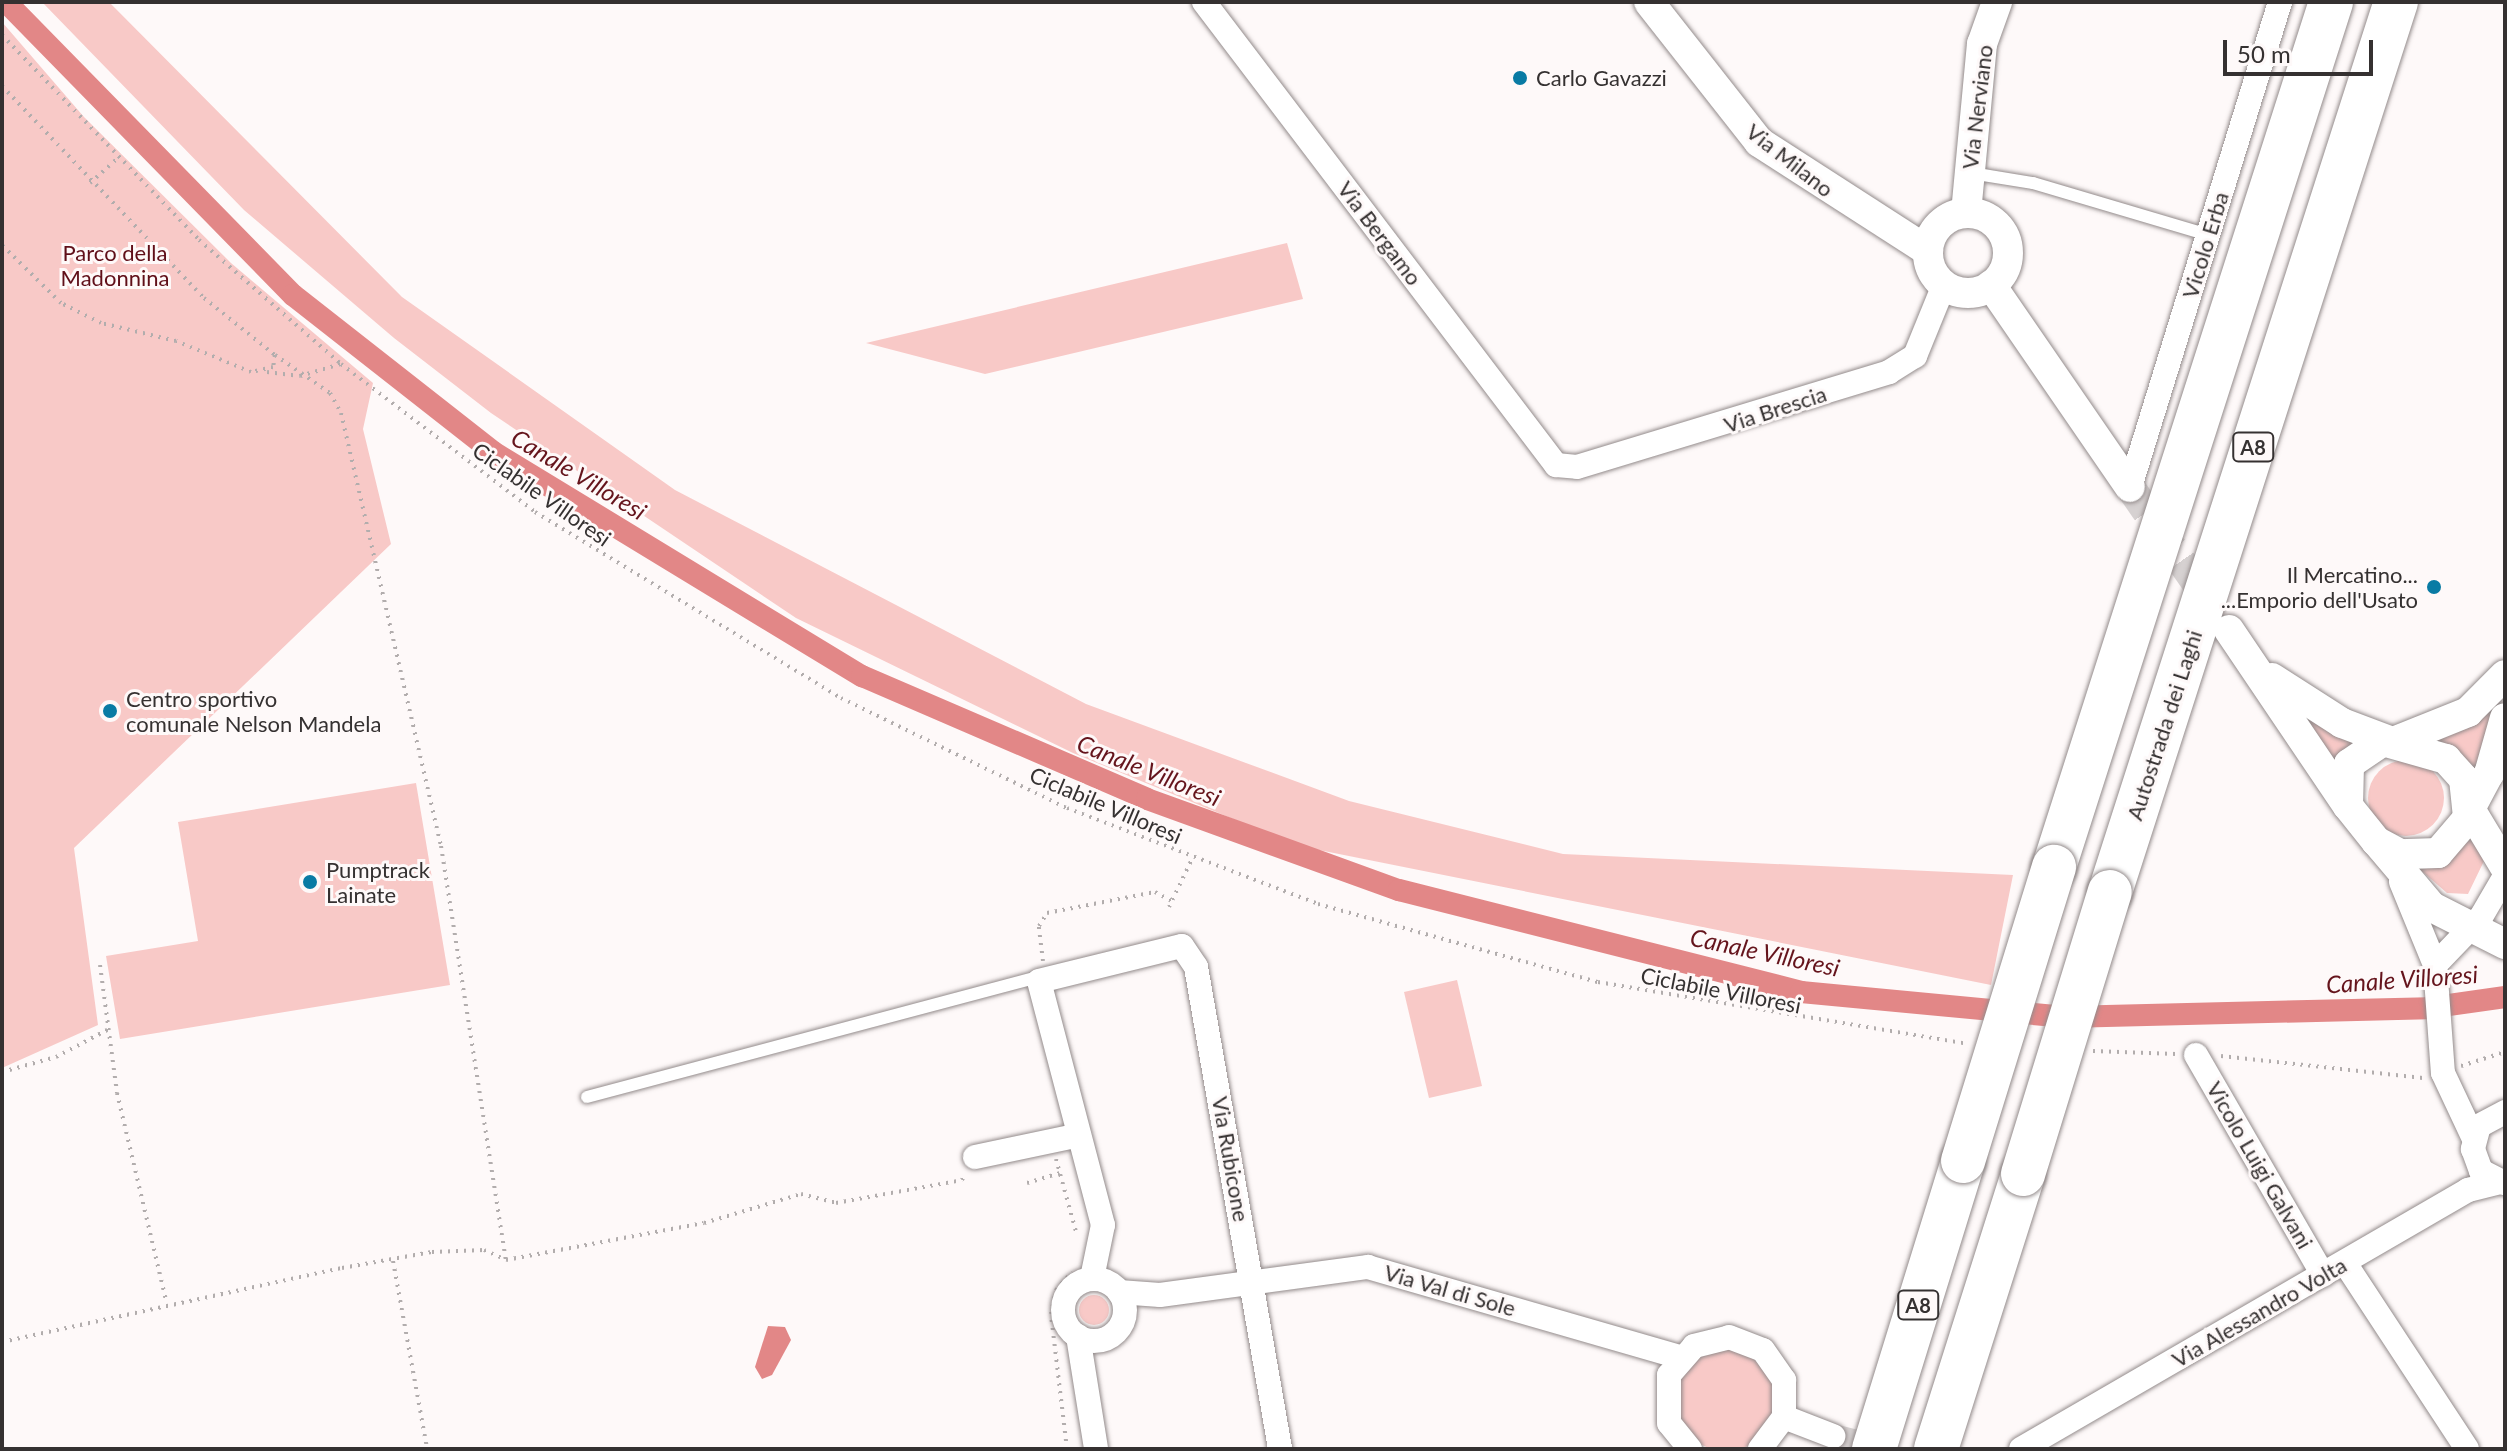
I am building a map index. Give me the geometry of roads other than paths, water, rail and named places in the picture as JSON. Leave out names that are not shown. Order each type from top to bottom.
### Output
[{"type":"highway","name":"A8","points":[[1854,1442],[1963,1161],[2331,2]]},
{"type":"highway","name":"Autostrada dei Laghi","points":[[1936,1449],[2110,892],[2396,2]]},
{"type":"street","name":"Via Bergamo","points":[[1204,2],[1556,465]]},
{"type":"street","name":"Via Milano","points":[[1649,2],[1759,142],[1928,251]]},
{"type":"street","name":"Via Nerviano","points":[[1966,213],[1982,44],[1997,2]]},
{"type":"street","name":"Vicolo Erba","points":[[2130,487],[2280,2]]},
{"type":"street","points":[[1966,213],[1988,219],[2003,235],[2007,257],[1991,285],[1962,292],[1944,285],[1928,251],[1944,221],[1966,213]]},
{"type":"street","name":"Via Brescia","points":[[1556,465],[1592,463],[1889,372],[1915,356],[1944,285]]},
{"type":"street","points":[[1991,285],[2130,487]]},
{"type":"street","points":[[2229,630],[2399,876],[2435,965],[2448,1075],[2474,1139],[2477,1163],[2502,1183]]},
{"type":"street","points":[[2254,665],[2331,717],[2457,769],[2470,809],[2505,867]]},
{"type":"street","points":[[2348,806],[2349,764],[2369,745],[2393,741],[2468,712],[2505,675]]},
{"type":"street","points":[[2376,841],[2413,857],[2438,853],[2459,836],[2470,809],[2500,756],[2505,718]]},
{"type":"street","points":[[2399,876],[2469,929],[2505,944]]},
{"type":"street","points":[[2435,965],[2469,929],[2505,876]]},
{"type":"street","name":"Via Rubicone","points":[[1049,974],[1182,946],[1196,967],[1254,1282],[1280,1449]]},
{"type":"street","points":[[1049,974],[1038,992],[1102,1219],[1090,1245],[1106,1286],[1114,1334],[1088,1338],[1065,1322],[1063,1302],[1074,1286],[1106,1286],[1160,1295],[1254,1282]]},
{"type":"street","name":"Vicolo Luigi Galvani","points":[[2196,1055],[2323,1275]]},
{"type":"street","points":[[2448,1075],[2499,1113],[2474,1139]]},
{"type":"street","points":[[975,1157],[1079,1135]]},
{"type":"street","name":"Via Alessandro Volta","points":[[2021,1449],[2468,1190],[2502,1183]]},
{"type":"street","points":[[2345,1263],[2467,1449]]},
{"type":"street","name":"Via Val di Sole","points":[[1254,1282],[1346,1267],[1382,1270],[1641,1347],[1674,1366]]},
{"type":"street","points":[[1088,1338],[1086,1376],[1096,1449]]},
{"type":"street","points":[[1690,1449],[1669,1423],[1674,1366],[1711,1339],[1755,1346],[1784,1380],[1784,1417],[1760,1449]]},
{"type":"street","points":[[1784,1417],[1854,1442]]},
{"type":"lane","points":[[1968,172],[2033,183],[2208,235]]},
{"type":"lane","points":[[587,1097],[1049,974]]},
{"type":"waterway","name":"Canale Villoresi","points":[[6,2],[293,295],[493,452],[862,676],[1147,799],[1399,890],[1801,992],[2066,1017],[2428,1008],[2505,997]]},
{"type":"tunnel","points":[[2130,487],[2211,604]]},
{"type":"tunnel","points":[[1833,1436],[1885,1449]]},
{"type":"place","name":"Carlo Gavazzi","points":[[1520,78]]},
{"type":"place","name":"Il Mercatino... ...Emporio dell'Usato","points":[[2434,587]]},
{"type":"place","name":"Centro sportivo comunale Nelson Mandela","points":[[110,711]]},
{"type":"place","name":"Pumptrack Lainate","points":[[310,882]]},
{"type":"park label","name":"Parco della Madonnina","points":[[115,264]]}]
